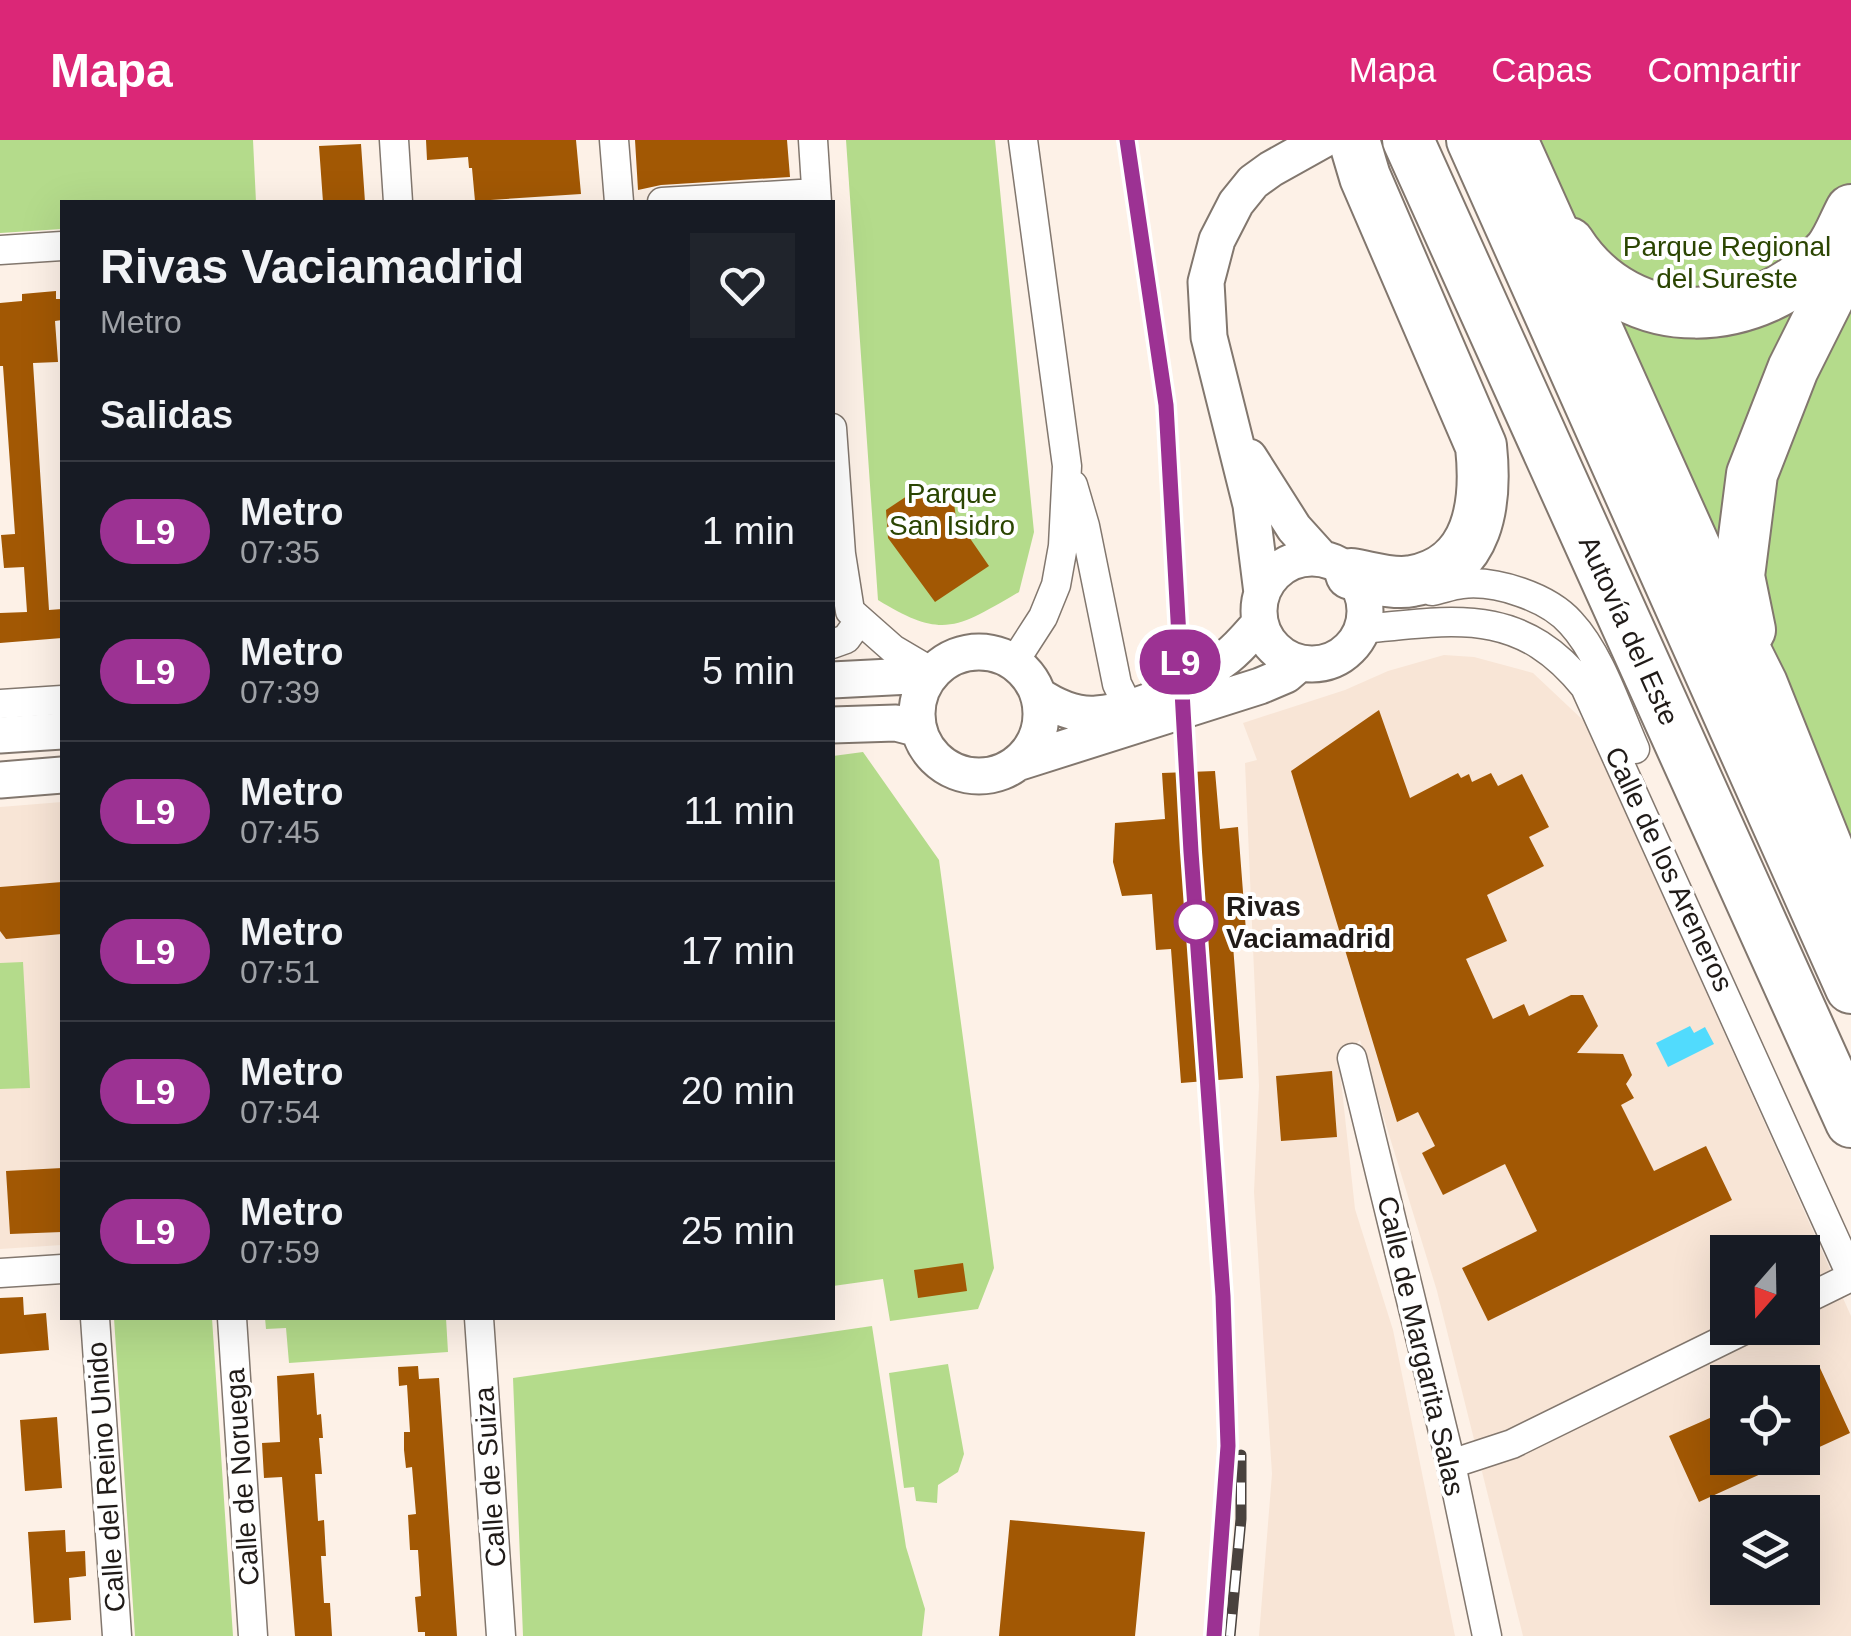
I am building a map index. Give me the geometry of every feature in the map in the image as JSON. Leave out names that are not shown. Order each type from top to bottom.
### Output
[{"type":"highway","points":[[1345,575],[1410,582],[1449,566],[1476,532],[1484,479],[1481,446],[1365,178],[1354,140]]},
{"type":"highway","name":"Autovía del Este","points":[[1408,140],[1851,1122]]},
{"type":"highway","name":"Autovía del Este","points":[[1472,140],[1851,988]]},
{"type":"highway","points":[[1512,140],[1707,574],[1762,684],[1851,907]]},
{"type":"highway","points":[[1536,194],[1577,256],[1602,281],[1648,306],[1694,315],[1745,308],[1785,289],[1830,249],[1851,210]]},
{"type":"highway","points":[[1762,684],[1738,576],[1752,474],[1793,368],[1851,253]]},
{"type":"street","points":[[394,140],[398,200]]},
{"type":"street","points":[[614,140],[619,200]]},
{"type":"street","points":[[740,200],[817,198],[813,140]]},
{"type":"street","points":[[1023,140],[1067,466],[1085,526],[1117,684],[1128,706]]},
{"type":"street","points":[[1236,435],[1294,528],[1345,575],[1366,610],[1363,629],[1352,648],[1333,660],[1300,663],[1272,646],[1261,608],[1258,542],[1236,435],[1208,338],[1206,297],[1210,261],[1225,221],[1253,182],[1324,140]]},
{"type":"street","points":[[0,250],[60,246]]},
{"type":"street","points":[[1014,662],[1043,618],[1056,585],[1063,546],[1067,466]]},
{"type":"street","points":[[835,508],[850,611],[893,649],[931,674]]},
{"type":"street","points":[[1038,696],[1076,713],[1097,714],[1149,700],[1230,655],[1261,608],[1272,577],[1286,565],[1303,558],[1345,575]]},
{"type":"street","name":"Calle de los Areneros","points":[[1345,575],[1404,596],[1461,584],[1488,584],[1529,597],[1572,623],[1598,666],[1851,1230]]},
{"type":"street","name":"Calle de los Areneros","points":[[1363,629],[1444,619],[1516,632],[1544,647],[1570,668],[1585,687],[1851,1276]]},
{"type":"street","points":[[835,643],[846,640],[859,621]]},
{"type":"street","points":[[1017,763],[1030,750],[1041,714],[1030,679],[1014,662],[996,654],[966,653],[948,660],[931,674],[918,700],[919,729],[934,757],[956,771],[984,776],[1260,686],[1286,676],[1300,663]]},
{"type":"street","points":[[835,680],[931,674]]},
{"type":"street","points":[[0,704],[60,700]]},
{"type":"street","points":[[835,725],[896,724],[919,729]]},
{"type":"street","points":[[0,734],[60,730]]},
{"type":"street","points":[[0,780],[60,776]]},
{"type":"street","name":"Calle de Margarita Salas","points":[[1352,1058],[1451,1464],[1487,1636]]},
{"type":"street","points":[[0,1273],[60,1269]]},
{"type":"street","points":[[1820,1292],[1851,1276]]},
{"type":"street","name":"Calle del Reino Unido","points":[[95,1320],[117,1636]]},
{"type":"street","name":"Calle de Noruega","points":[[232,1320],[252,1636]]},
{"type":"street","name":"Calle de Suiza","points":[[479,1320],[501,1636]]},
{"type":"street","points":[[1451,1464],[1512,1444],[1713,1345]]},
{"type":"shaded area","points":[[1444,655],[1474,657],[1533,673],[1585,722],[1815,1235],[1710,1235],[1710,1345],[1820,1345],[1820,1247],[1851,1316],[1851,1636],[1523,1636],[1437,1291],[1360,1040],[1339,1062],[1355,1209],[1393,1330],[1455,1636],[1259,1636],[1272,1474],[1254,1192],[1259,1086],[1245,763],[1257,760],[1243,723],[1345,690],[1388,671]]},
{"type":"shaded area","points":[[60,802],[60,1245],[0,1249],[0,807]]},
{"type":"green space","points":[[0,140],[253,140],[256,200],[60,200],[60,229],[0,233]]},
{"type":"green space","name":"Parque San Isidro","points":[[846,140],[995,140],[1034,532],[1019,592],[964,621],[935,625],[900,613],[878,600]]},
{"type":"green space","name":"Parque Regional del Sureste","points":[[1541,140],[1851,140],[1851,843]]},
{"type":"green space","points":[[863,752],[939,860],[994,1268],[978,1309],[890,1321],[883,1279],[835,1286],[835,756]]},
{"type":"green space","points":[[23,962],[30,1088],[0,1089],[0,963]]},
{"type":"green space","points":[[114,1320],[212,1320],[233,1636],[135,1636]]},
{"type":"green space","points":[[265,1320],[446,1320],[448,1352],[289,1363],[286,1328],[266,1329]]},
{"type":"green space","points":[[872,1326],[906,1547],[925,1609],[922,1636],[523,1636],[513,1378]]},
{"type":"green space","points":[[948,1364],[964,1454],[958,1472],[938,1485],[937,1503],[916,1501],[914,1487],[904,1488],[889,1373]]},
{"type":"water","points":[[1690,1026],[1694,1033],[1705,1027],[1714,1044],[1668,1067],[1656,1043]]},
{"type":"building","points":[[426,140],[576,140],[581,194],[475,200],[468,157],[427,160]]},
{"type":"building","points":[[635,140],[787,140],[790,177],[661,185],[638,190]]},
{"type":"building","points":[[361,144],[365,200],[323,200],[319,146]]},
{"type":"building","points":[[56,291],[56,299],[60,299],[60,320],[55,321],[58,362],[33,363],[49,610],[60,609],[60,638],[0,643],[0,613],[27,612],[24,567],[4,568],[1,535],[15,534],[0,366],[0,303],[22,301],[22,294]]},
{"type":"building","points":[[916,490],[922,497],[953,496],[956,518],[989,566],[935,602],[888,538],[886,510]]},
{"type":"building","points":[[1379,710],[1410,798],[1458,773],[1461,778],[1469,774],[1472,782],[1491,773],[1498,786],[1522,774],[1549,827],[1529,837],[1544,866],[1487,895],[1507,941],[1466,959],[1493,1019],[1524,1004],[1529,1016],[1571,995],[1583,995],[1598,1026],[1577,1053],[1623,1054],[1632,1075],[1626,1084],[1634,1098],[1621,1105],[1654,1171],[1706,1146],[1732,1200],[1488,1321],[1462,1268],[1537,1231],[1505,1164],[1443,1195],[1422,1153],[1435,1146],[1418,1112],[1397,1122],[1291,771]]},
{"type":"building","name":"Rivas Vaciamadrid","points":[[1215,771],[1220,829],[1238,827],[1247,944],[1233,945],[1243,1078],[1181,1083],[1171,949],[1156,950],[1152,894],[1122,896],[1113,862],[1115,823],[1165,819],[1162,773]]},
{"type":"building","points":[[60,882],[60,934],[6,939],[0,931],[0,887]]},
{"type":"building","points":[[1332,1071],[1337,1137],[1281,1141],[1276,1076]]},
{"type":"building","points":[[60,1168],[60,1232],[10,1234],[6,1171]]},
{"type":"building","points":[[963,1263],[967,1291],[918,1298],[914,1270]]},
{"type":"building","points":[[23,1297],[24,1315],[46,1313],[49,1350],[0,1354],[0,1298]]},
{"type":"building","points":[[418,1366],[419,1379],[439,1378],[457,1636],[425,1636],[425,1632],[418,1632],[418,1550],[410,1550],[408,1515],[416,1514],[412,1467],[406,1468],[404,1450],[404,1432],[410,1432],[407,1385],[399,1386],[398,1367]]},
{"type":"building","points":[[1820,1368],[1850,1433],[1820,1447]]},
{"type":"building","points":[[314,1373],[323,1438],[319,1438],[322,1474],[315,1474],[318,1521],[324,1520],[324,1603],[330,1603],[332,1636],[295,1636],[282,1477],[264,1478],[262,1443],[280,1442],[277,1376]]},
{"type":"building","points":[[57,1417],[62,1488],[25,1491],[20,1420]]},
{"type":"building","points":[[1710,1418],[1710,1475],[1759,1475],[1699,1502],[1669,1436]]},
{"type":"building","points":[[1010,1520],[1145,1532],[1135,1636],[999,1636]]},
{"type":"building","points":[[65,1530],[66,1552],[85,1551],[86,1576],[69,1578],[71,1620],[34,1623],[28,1532]]},
{"type":"railway","points":[[1127,140],[1166,405],[1191,853],[1223,1295],[1228,1446],[1214,1636]]},
{"type":"railway","points":[[1230,1636],[1241,1519],[1241,1455]]},
{"type":"metro line","name":"L9","points":[[1127,140],[1166,405],[1191,852],[1223,1296],[1228,1446],[1214,1636]]},
{"type":"place","name":"Rivas Vaciamadrid","points":[[1196,922]]}]
